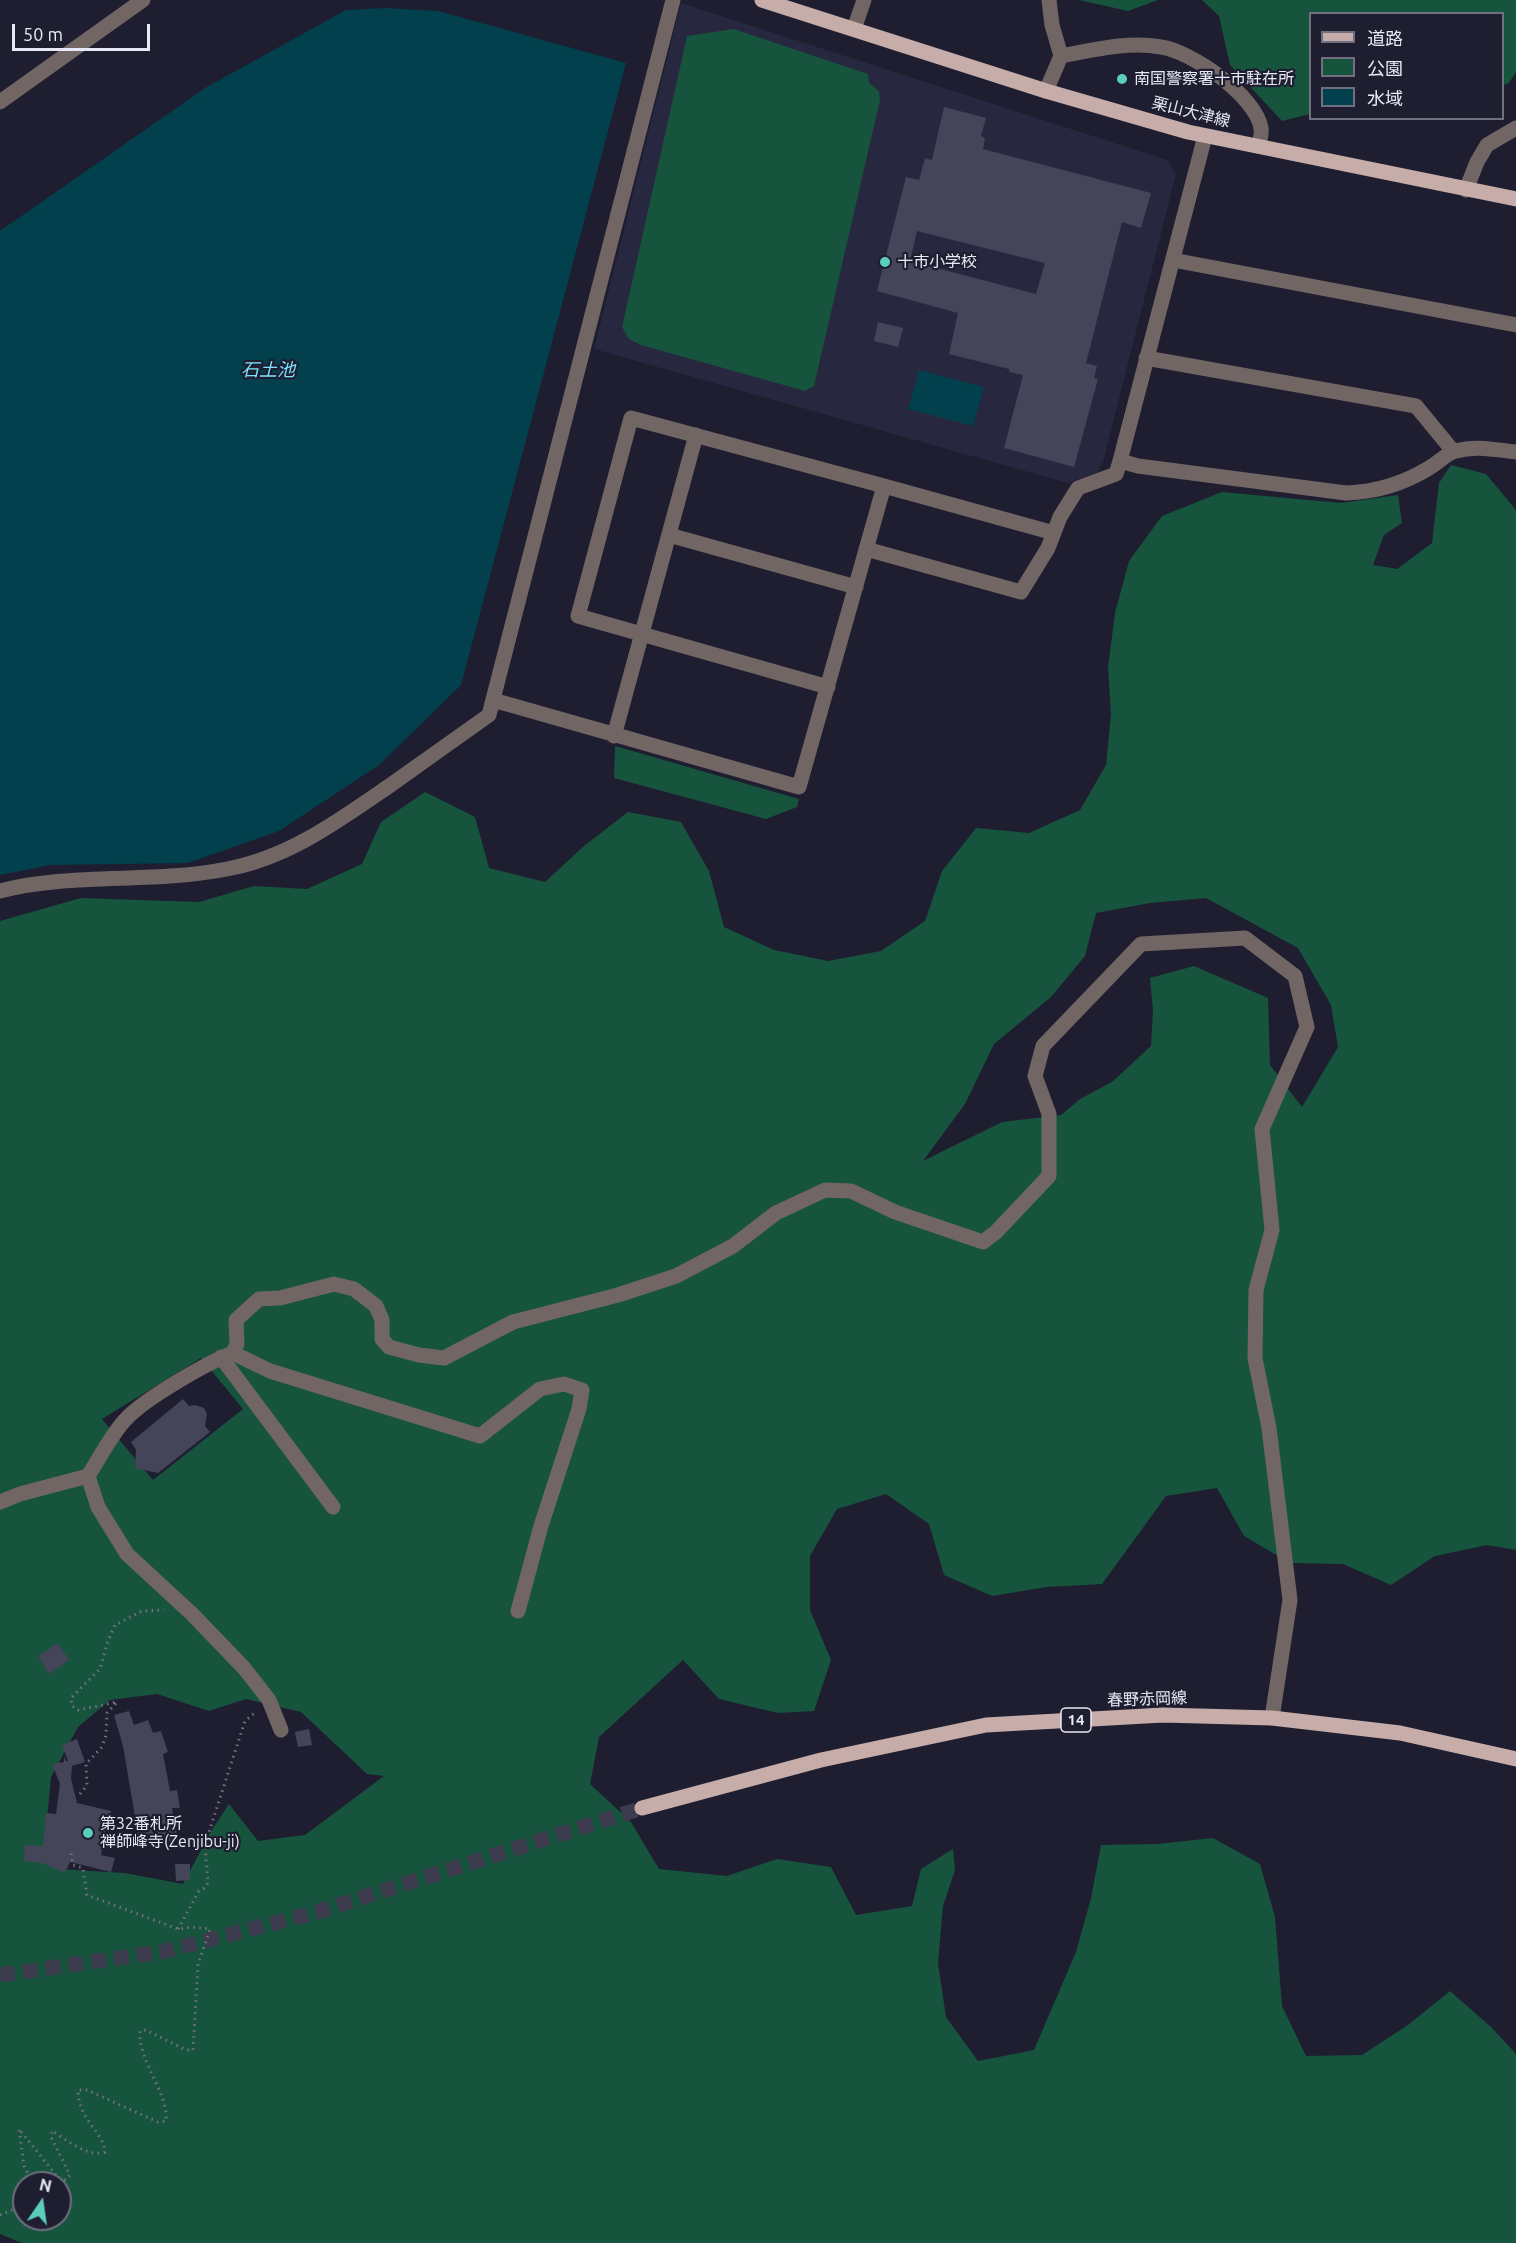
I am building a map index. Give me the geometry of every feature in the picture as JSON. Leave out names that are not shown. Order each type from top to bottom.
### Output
[{"type":"main road","name":"栗山大津線","points":[[762,0],[1046,91],[1205,136],[1516,199]]},
{"type":"main road","name":"春野赤岡線","points":[[642,1808],[821,1760],[986,1725],[1163,1715],[1272,1718],[1400,1733],[1516,1759]]},
{"type":"street","points":[[0,102],[143,0]]},
{"type":"street","points":[[0,891],[27,884],[53,881],[195,874],[258,862],[289,849],[346,816],[489,715],[673,0]]},
{"type":"street","points":[[854,29],[864,0]]},
{"type":"street","points":[[1046,91],[1061,56],[1052,25],[1049,0]]},
{"type":"street","points":[[1061,56],[1131,44],[1163,47],[1190,57],[1221,76],[1251,107],[1261,127],[1259,146]]},
{"type":"street","points":[[1466,190],[1477,162],[1487,145],[1516,128]]},
{"type":"street","points":[[866,549],[1021,592],[1048,548],[1060,517],[1078,488],[1116,474],[1205,136]]},
{"type":"street","points":[[1173,260],[1516,325]]},
{"type":"street","points":[[1146,358],[1416,406],[1453,451]]},
{"type":"street","points":[[828,687],[578,616],[631,418],[1054,533]]},
{"type":"street","points":[[614,736],[696,435]]},
{"type":"street","points":[[1120,461],[1174,471],[1346,493],[1380,490],[1407,480],[1453,451],[1483,448],[1516,452]]},
{"type":"street","points":[[493,700],[799,787],[884,486]]},
{"type":"street","points":[[669,535],[856,587]]},
{"type":"street","points":[[0,1502],[20,1494],[88,1476],[126,1418],[155,1397],[227,1355],[237,1344],[236,1320],[259,1299],[280,1298],[334,1284],[354,1289],[376,1306],[382,1320],[382,1339],[389,1347],[419,1355],[444,1358],[513,1322],[618,1295],[676,1276],[733,1246],[776,1213],[825,1190],[850,1191],[895,1212],[983,1242],[996,1232],[1050,1176],[1049,1114],[1035,1076],[1043,1046],[1141,944],[1245,938],[1295,976],[1307,1027],[1262,1129],[1272,1230],[1256,1290],[1255,1358],[1269,1428],[1290,1600],[1272,1718]]},
{"type":"street","points":[[227,1355],[333,1507]]},
{"type":"street","points":[[227,1355],[270,1371],[480,1436],[540,1389],[564,1384],[582,1390],[579,1409],[541,1526],[518,1611]]},
{"type":"street","points":[[88,1476],[98,1507],[128,1554],[192,1614],[244,1668],[269,1700],[281,1730]]},
{"type":"path","points":[[80,1794],[87,1785],[86,1764],[102,1747],[106,1735],[107,1713],[117,1702],[78,1710],[72,1706],[71,1698],[100,1669],[108,1641],[116,1625],[142,1611],[171,1610],[192,1614]]},
{"type":"path","points":[[178,1929],[199,1891],[208,1883],[205,1846],[245,1721],[269,1700]]},
{"type":"path","points":[[68,2171],[51,2136],[52,2131],[86,2151],[98,2154],[105,2152],[105,2145],[81,2112],[78,2090],[87,2090],[159,2122],[166,2121],[164,2107],[139,2040],[140,2031],[146,2030],[186,2050],[193,2050],[198,1965],[210,1929],[193,1927],[178,1929],[87,1895],[84,1868],[73,1866],[71,1853]]},
{"type":"path","points":[[27,2171],[19,2129],[53,2171]]},
{"type":"shaded area","name":"十市小学校","points":[[681,3],[1167,160],[1176,174],[1103,462],[1098,472],[1067,483],[594,349]]},
{"type":"green space","points":[[1079,0],[1158,0],[1128,11]]},
{"type":"green space","points":[[1202,0],[1516,0],[1516,72],[1509,83],[1504,85],[1504,12],[1309,12],[1309,114],[1282,121],[1230,65],[1219,16]]},
{"type":"green space","points":[[734,29],[868,74],[869,83],[879,91],[880,100],[814,386],[805,391],[641,345],[629,339],[622,327],[687,36]]},
{"type":"green space","points":[[1451,465],[1486,474],[1516,510],[1516,1550],[1487,1545],[1435,1556],[1391,1585],[1343,1564],[1290,1563],[1244,1536],[1217,1488],[1166,1496],[1102,1584],[1047,1587],[992,1596],[944,1575],[929,1524],[886,1494],[837,1509],[810,1556],[810,1610],[831,1660],[814,1711],[778,1713],[719,1699],[683,1660],[599,1737],[590,1784],[631,1822],[659,1869],[727,1876],[777,1859],[831,1867],[856,1915],[912,1906],[921,1869],[953,1849],[955,1870],[943,1906],[938,1963],[946,2017],[978,2061],[1034,2050],[1076,1952],[1091,1898],[1101,1845],[1157,1844],[1213,1838],[1260,1864],[1275,1917],[1282,2006],[1306,2056],[1362,2055],[1408,2025],[1450,1991],[1491,2027],[1516,2054],[1516,2243],[22,2243],[0,2234],[0,921],[81,898],[199,902],[254,886],[307,889],[362,864],[381,822],[425,792],[475,817],[489,868],[545,882],[584,846],[628,812],[681,822],[709,871],[724,927],[774,950],[828,961],[881,951],[925,921],[942,871],[976,828],[1029,833],[1080,810],[1106,765],[1111,714],[1108,667],[1115,613],[1129,561],[1162,516],[1222,492],[1341,503],[1398,495],[1402,523],[1384,535],[1373,565],[1397,569],[1432,543],[1439,483]],"holes":[[[1206,898],[1298,948],[1331,1005],[1338,1047],[1302,1107],[1270,1065],[1268,998],[1194,966],[1150,978],[1153,1011],[1151,1046],[1112,1082],[1080,1099],[1061,1115],[1002,1122],[923,1161],[965,1104],[994,1044],[1051,997],[1085,956],[1096,913],[1150,903]],[[201,1358],[243,1409],[153,1480],[102,1419]],[[157,1694],[209,1711],[246,1699],[301,1712],[367,1774],[384,1776],[305,1835],[258,1841],[229,1804],[210,1833],[183,1884],[125,1873],[58,1869],[46,1829],[51,1777],[78,1727],[110,1700]]]},
{"type":"green space","points":[[615,746],[799,799],[797,807],[766,819],[614,778]]},
{"type":"water","name":"石土池","points":[[386,8],[438,11],[626,63],[461,685],[379,765],[279,831],[188,863],[50,865],[0,875],[0,231],[205,88],[346,10]]},
{"type":"water","points":[[919,370],[984,387],[973,426],[908,409]]},
{"type":"building","points":[[944,107],[986,118],[981,136],[985,138],[983,149],[1151,193],[1141,228],[1122,222],[1086,363],[1097,366],[1094,378],[1098,379],[1074,467],[1004,448],[1023,375],[1009,372],[1009,369],[949,354],[958,313],[877,291],[906,177],[919,180],[925,158],[932,160]],"holes":[[[917,231],[1045,263],[1036,294],[910,261]]]},
{"type":"building","points":[[878,322],[903,328],[898,347],[874,341]]},
{"type":"building","points":[[183,1399],[189,1406],[204,1408],[207,1414],[205,1426],[210,1432],[158,1473],[135,1468],[136,1450],[131,1442]]},
{"type":"building","points":[[58,1643],[69,1660],[49,1674],[38,1656]]},
{"type":"building","points":[[129,1711],[134,1725],[148,1720],[153,1733],[161,1731],[168,1752],[163,1754],[170,1791],[177,1790],[180,1808],[172,1808],[178,1840],[140,1846],[123,1746],[114,1715]]},
{"type":"building","points":[[309,1729],[312,1745],[298,1747],[295,1732]]},
{"type":"building","points":[[77,1739],[85,1762],[72,1766],[71,1779],[77,1803],[111,1811],[101,1855],[115,1858],[111,1872],[70,1862],[65,1873],[42,1863],[24,1861],[25,1845],[43,1846],[46,1813],[56,1814],[60,1784],[52,1764],[64,1762],[64,1756],[68,1761],[62,1745]]},
{"type":"building","points":[[175,1864],[190,1864],[190,1880],[176,1881]]},
{"type":"tunnel","points":[[0,1975],[161,1952],[317,1912],[642,1808]]},
{"type":"place","name":"南国警察署十市駐在所","points":[[1122,79]]},
{"type":"place","name":"十市小学校","points":[[885,262]]},
{"type":"place","name":"第32番札所 禅師峰寺(Zenjibu-ji)","points":[[88,1833]]}]
